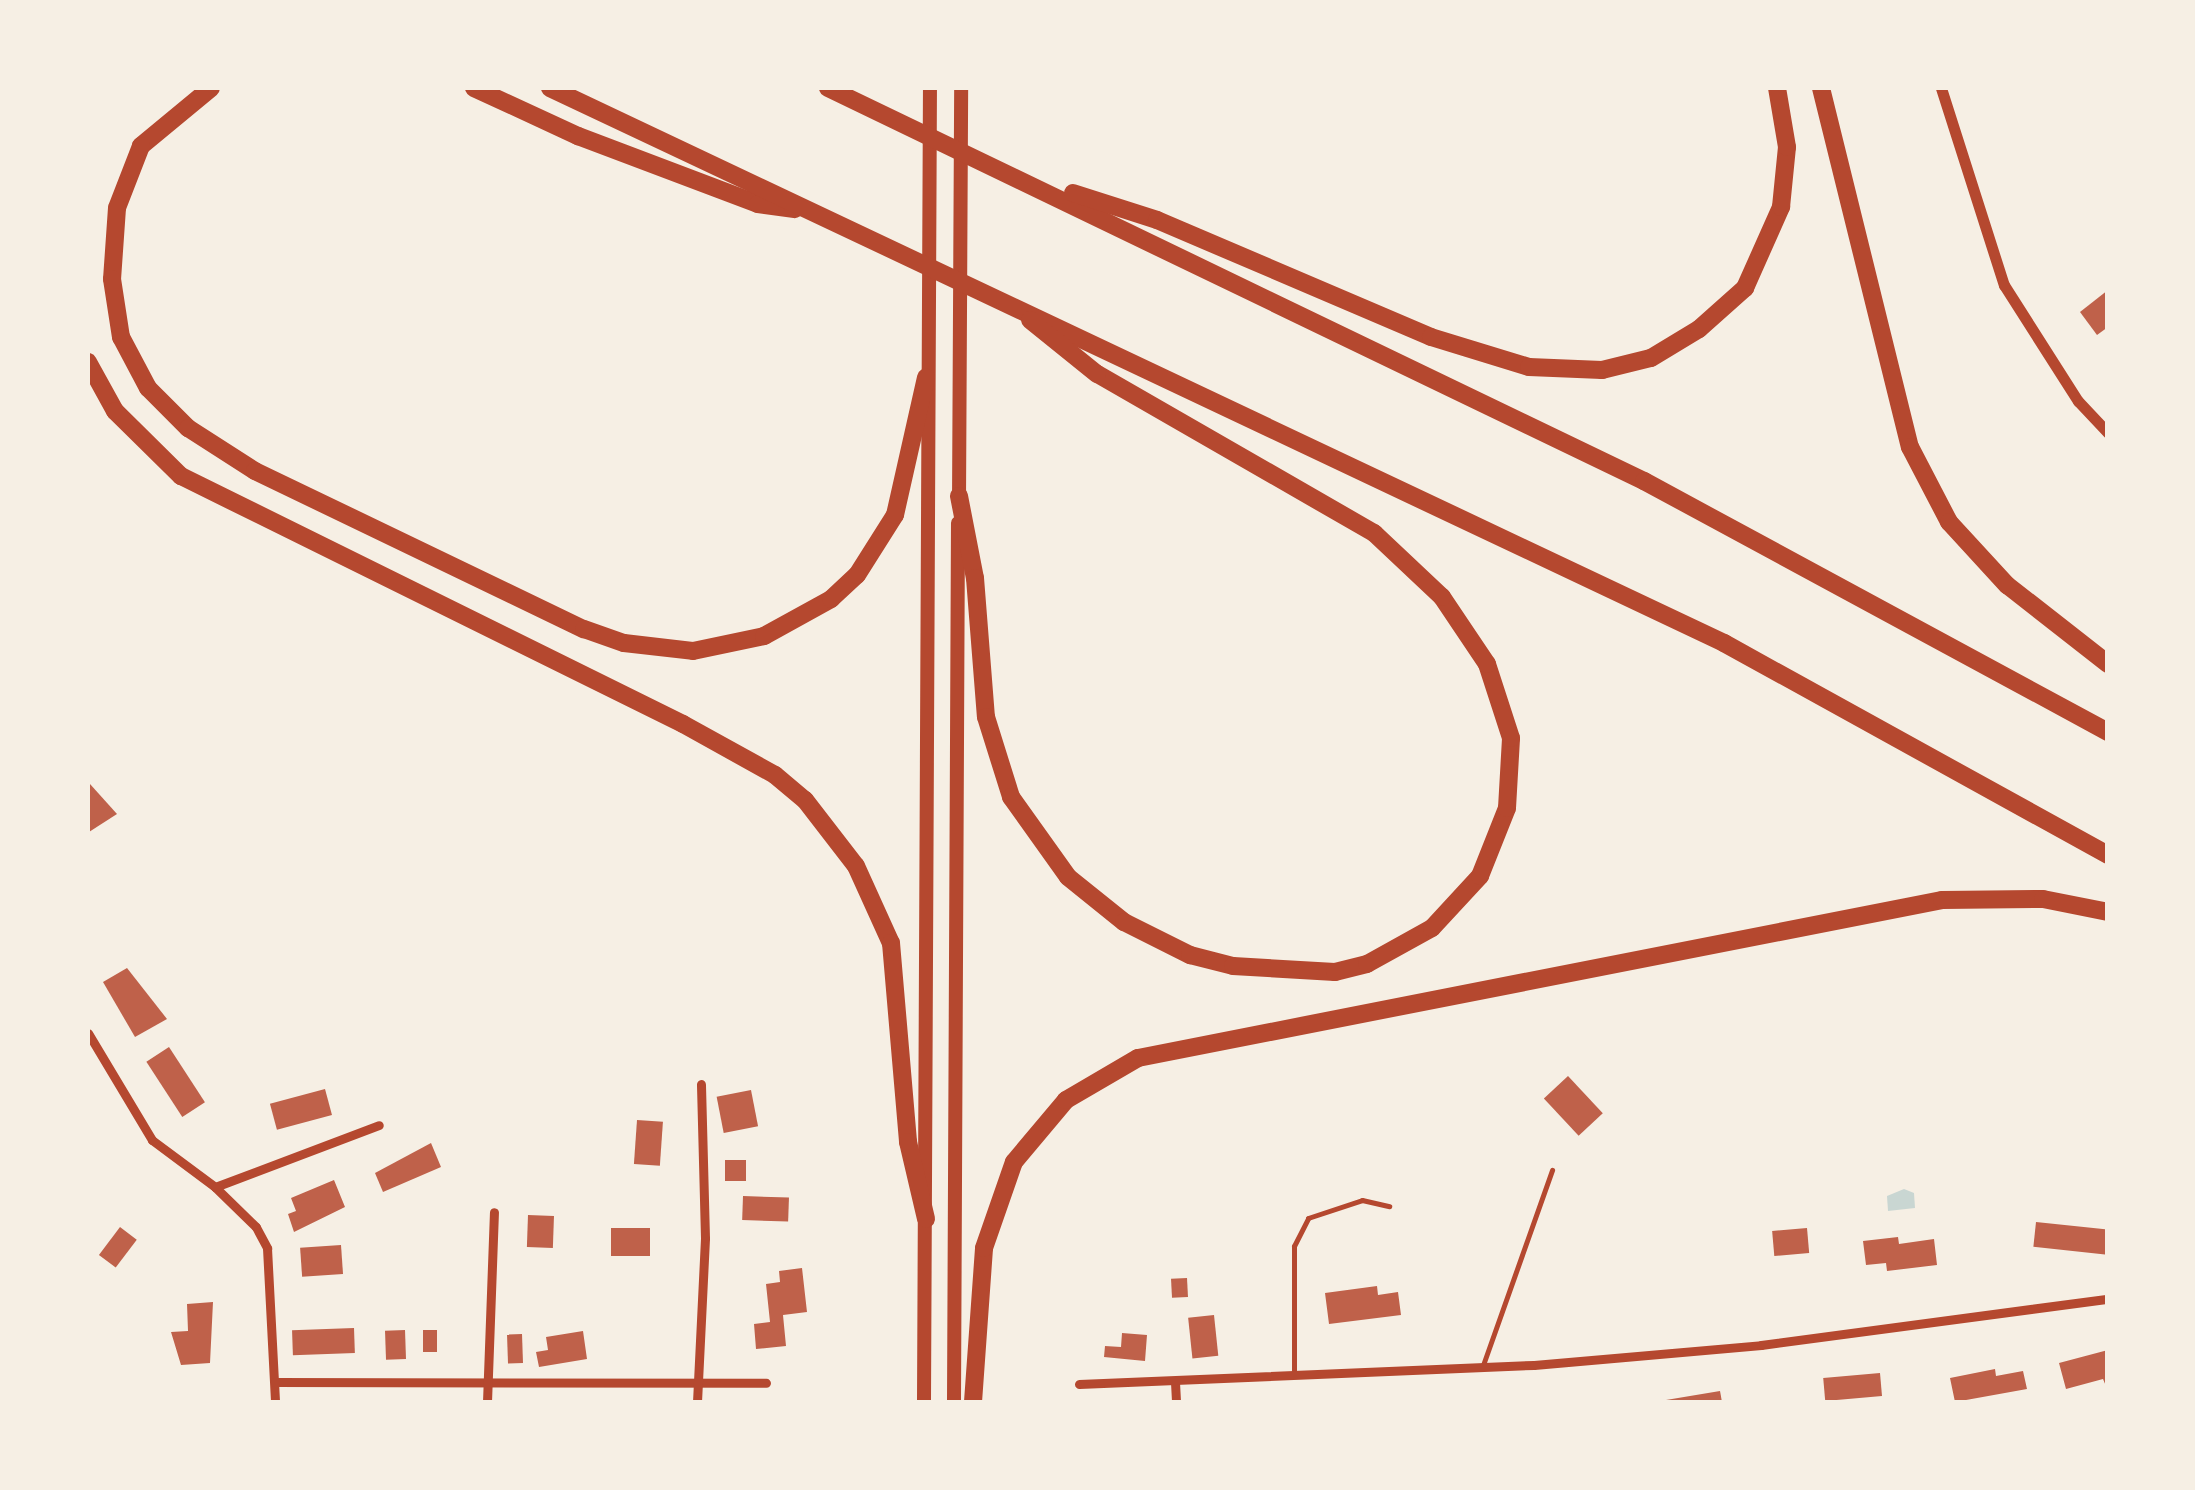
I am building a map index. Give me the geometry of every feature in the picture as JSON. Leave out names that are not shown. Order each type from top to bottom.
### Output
[{"type":"highway","points":[[211,88],[141,146],[116,208],[112,279],[121,337],[148,388],[188,428],[254,470],[584,629],[624,643],[693,651],[764,636],[830,599],[868,560],[894,515],[926,377]]},
{"type":"highway","points":[[474,88],[578,136],[758,204],[814,211]]},
{"type":"highway","points":[[550,88],[1724,643],[2108,855]]},
{"type":"highway","points":[[828,88],[885,112],[1644,481],[2108,732]]},
{"type":"highway","points":[[854,88],[885,112]]},
{"type":"highway","points":[[1007,171],[1158,220],[1431,337],[1529,367],[1602,370],[1652,358],[1699,329],[1745,288],[1781,207],[1787,147],[1776,88]]},
{"type":"highway","points":[[1821,88],[1910,446],[1949,522],[2007,585],[2108,664]]},
{"type":"highway","points":[[959,496],[974,578],[986,716],[1006,784],[1044,850],[1124,922],[1190,955],[1233,966],[1334,972],[1367,964],[1432,928],[1480,876],[1507,808],[1510,738],[1487,664],[1442,597],[1374,533],[1097,374],[1006,302]]},
{"type":"highway","points":[[88,362],[115,412],[181,476],[682,724],[775,775],[805,800],[856,866],[892,943],[908,1142],[926,1219]]},
{"type":"highway","points":[[973,1402],[984,1248],[1014,1162],[1066,1100],[1138,1058],[1942,900],[2043,899],[2108,912]]},
{"type":"main road","points":[[924,1402],[930,88]]},
{"type":"main road","points":[[954,1402],[961,88]]},
{"type":"street","points":[[1941,88],[2004,285],[2078,401],[2108,433]]},
{"type":"street","points":[[88,1033],[152,1140],[215,1186],[256,1228],[267,1248],[274,1402]]},
{"type":"street","points":[[697,1402],[704,1238],[701,1084]]},
{"type":"street","points":[[215,1186],[379,1125]]},
{"type":"street","points":[[487,1402],[494,1212]]},
{"type":"street","points":[[1079,1384],[1482,1368],[1760,1345],[2108,1300]]},
{"type":"street","points":[[275,1382],[698,1386],[766,1383]]},
{"type":"street","points":[[1175,1382],[1176,1402]]},
{"type":"lane","points":[[1482,1368],[1552,1170]]},
{"type":"lane","points":[[1294,1376],[1294,1246],[1308,1218],[1362,1200],[1389,1206]]},
{"type":"shaded area","points":[[1904,1189],[1914,1193],[1915,1208],[1888,1211],[1887,1196]]},
{"type":"building","points":[[2108,290],[2108,327],[2097,335],[2080,312]]},
{"type":"building","points":[[88,785],[117,814],[89,832]]},
{"type":"building","points":[[127,968],[167,1019],[135,1037],[103,982]]},
{"type":"building","points":[[169,1047],[205,1102],[182,1117],[146,1062]]},
{"type":"building","points":[[1568,1076],[1603,1113],[1579,1136],[1544,1099]]},
{"type":"building","points":[[325,1089],[332,1115],[277,1130],[270,1104]]},
{"type":"building","points":[[751,1090],[758,1126],[724,1133],[717,1097]]},
{"type":"building","points":[[637,1120],[663,1122],[660,1166],[634,1164]]},
{"type":"building","points":[[431,1143],[441,1167],[383,1192],[375,1173]]},
{"type":"building","points":[[725,1160],[746,1160],[746,1181],[725,1181]]},
{"type":"building","points":[[334,1180],[345,1207],[294,1232],[288,1214],[296,1211],[291,1198]]},
{"type":"building","points":[[743,1196],[789,1198],[788,1222],[742,1220]]},
{"type":"building","points":[[528,1215],[554,1216],[553,1248],[527,1247]]},
{"type":"building","points":[[2036,1222],[2108,1230],[2105,1254],[2033,1247]]},
{"type":"building","points":[[120,1227],[137,1240],[116,1268],[99,1255]]},
{"type":"building","points":[[611,1228],[650,1228],[650,1256],[611,1256]]},
{"type":"building","points":[[1807,1228],[1809,1253],[1774,1256],[1772,1231]]},
{"type":"building","points":[[1898,1237],[1899,1244],[1934,1239],[1937,1265],[1887,1271],[1886,1263],[1866,1265],[1863,1241]]},
{"type":"building","points":[[341,1245],[343,1274],[302,1277],[300,1248]]},
{"type":"building","points":[[802,1268],[807,1312],[783,1315],[786,1346],[756,1349],[754,1324],[770,1322],[766,1284],[780,1282],[779,1271]]},
{"type":"building","points":[[1187,1278],[1188,1297],[1172,1298],[1171,1279]]},
{"type":"building","points":[[1377,1286],[1378,1295],[1398,1292],[1401,1315],[1329,1324],[1325,1293]]},
{"type":"building","points":[[213,1302],[210,1363],[181,1365],[171,1332],[188,1331],[187,1304]]},
{"type":"building","points":[[1214,1315],[1218,1356],[1192,1358],[1188,1318]]},
{"type":"building","points":[[354,1328],[355,1353],[293,1355],[292,1330]]},
{"type":"building","points":[[405,1330],[406,1359],[386,1360],[385,1331]]},
{"type":"building","points":[[423,1330],[437,1330],[437,1352],[423,1352]]},
{"type":"building","points":[[583,1331],[587,1359],[539,1367],[536,1352],[548,1350],[546,1337]]},
{"type":"building","points":[[1122,1333],[1147,1335],[1145,1361],[1104,1357],[1105,1346],[1121,1347]]},
{"type":"building","points":[[522,1334],[523,1363],[508,1364],[507,1335]]},
{"type":"building","points":[[2108,1350],[2108,1391],[2103,1379],[2066,1389],[2059,1363]]},
{"type":"building","points":[[1995,1369],[1996,1376],[2023,1371],[2027,1389],[1955,1402],[1950,1378]]},
{"type":"building","points":[[1880,1373],[1882,1396],[1825,1401],[1823,1378]]},
{"type":"building","points":[[1720,1391],[1722,1402],[1666,1402],[1666,1400]]}]
